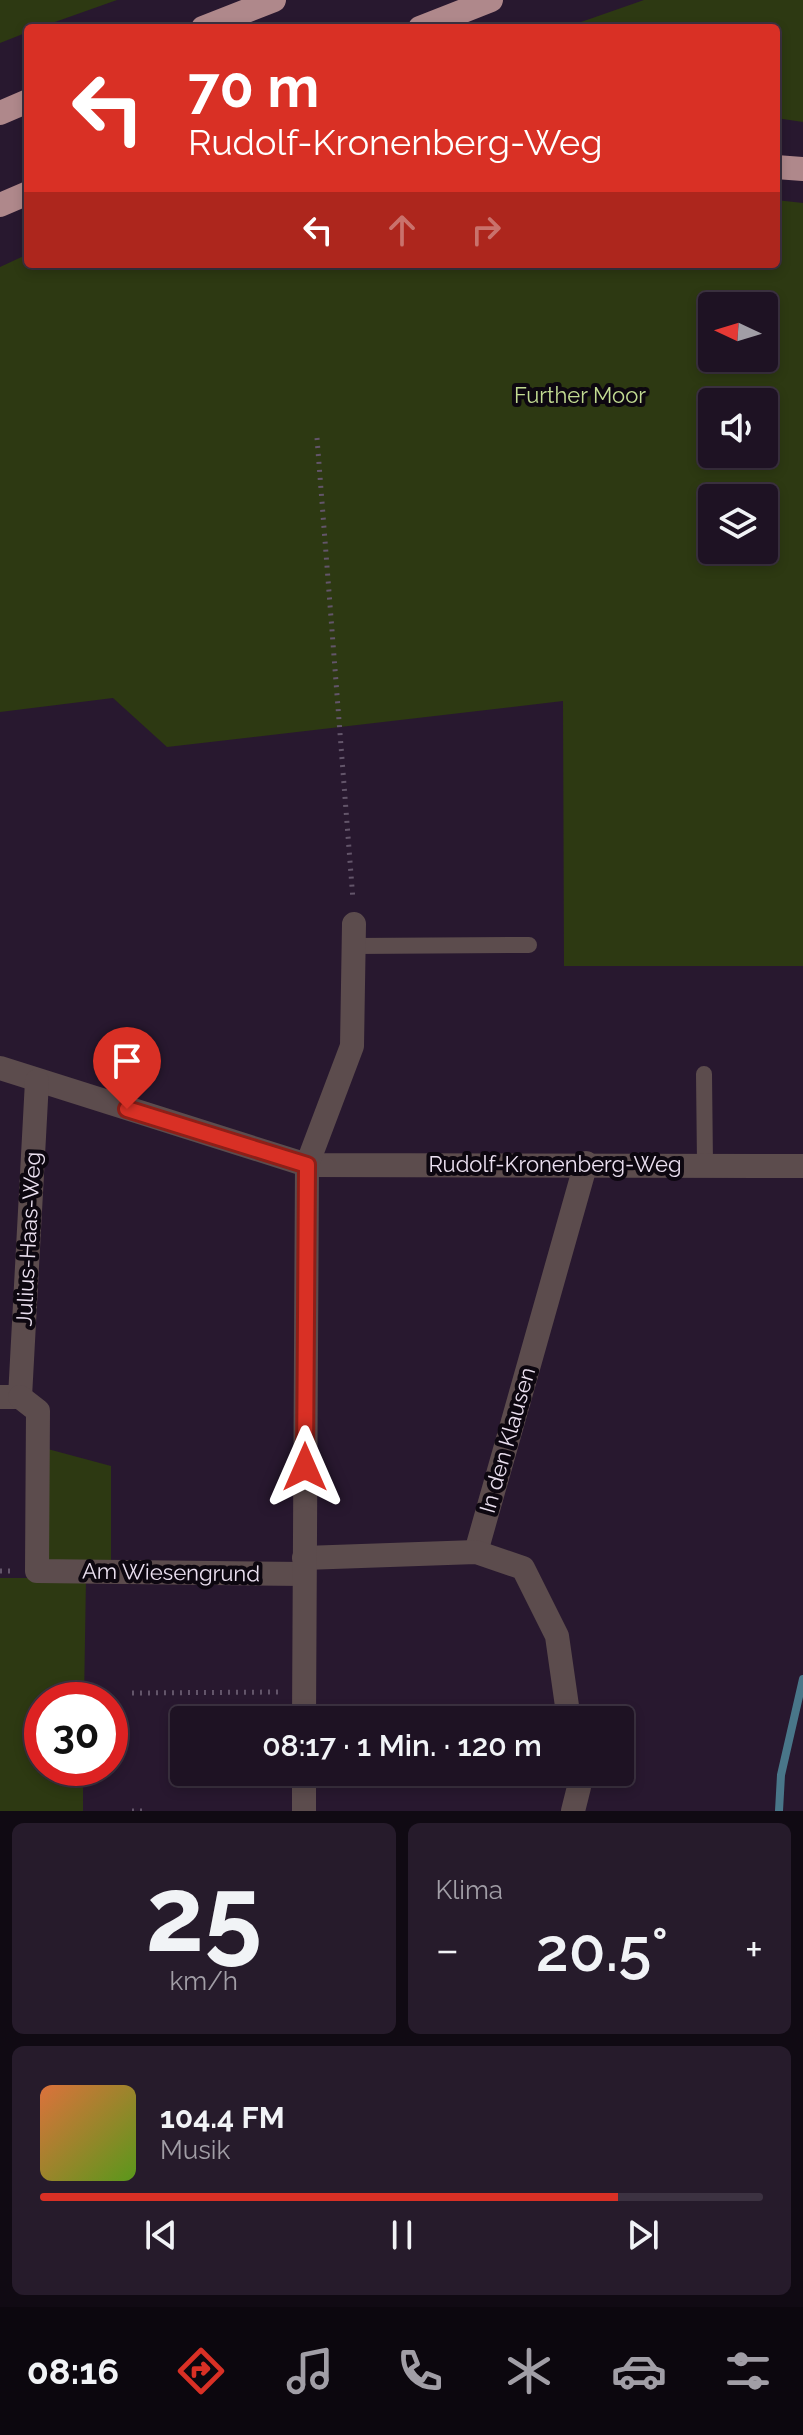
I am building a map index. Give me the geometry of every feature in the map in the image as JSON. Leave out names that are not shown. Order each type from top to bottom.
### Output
[{"type":"highway","points":[[213,24],[274,0]]},
{"type":"highway","points":[[430,24],[491,0]]},
{"type":"highway","points":[[0,113],[24,103]]},
{"type":"highway","points":[[780,167],[803,169]]},
{"type":"highway","points":[[0,205],[24,195]]},
{"type":"street","points":[[304,1706],[307,1165],[352,1046],[354,935]]},
{"type":"street","name":"Rudolf-Kronenberg-Weg","points":[[0,1068],[307,1165],[586,1163],[803,1166]]},
{"type":"street","name":"Julius-Haas-Weg","points":[[37,1081],[10,1397],[38,1411],[37,1571]]},
{"type":"street","name":"In den Klausen","points":[[476,1552],[586,1163]]},
{"type":"street","points":[[304,1566],[476,1552],[523,1568],[557,1636],[567,1706]]},
{"type":"street","name":"Am Wiesengrund","points":[[37,1571],[304,1566]]},
{"type":"street","points":[[304,1786],[304,1811]]},
{"type":"street","points":[[573,1811],[579,1786]]},
{"type":"lane","points":[[354,935],[529,945]]},
{"type":"lane","points":[[704,1074],[705,1164]]},
{"type":"path","points":[[317,438],[354,935]]},
{"type":"path","points":[[132,1693],[304,1692]]},
{"type":"path","points":[[132,1811],[143,1811]]},
{"type":"green space","points":[[0,0],[117,0],[49,24],[24,24],[24,34],[0,43]]},
{"type":"green space","points":[[644,0],[803,0],[803,122],[780,119],[780,24],[575,24]]},
{"type":"green space","name":"Further Moor","points":[[780,200],[803,203],[803,966],[564,966],[563,701],[167,747],[113,698],[0,712],[0,267],[24,256],[24,268],[780,268]]},
{"type":"green space","points":[[44,1448],[111,1466],[111,1566],[44,1564]]},
{"type":"green space","points":[[0,1578],[86,1578],[84,1682],[24,1682],[24,1786],[83,1786],[83,1811],[0,1811]]},
{"type":"waterway","points":[[779,1811],[781,1775],[803,1679]]},
{"type":"route","points":[[127,1109],[307,1165],[305,1467]]}]
